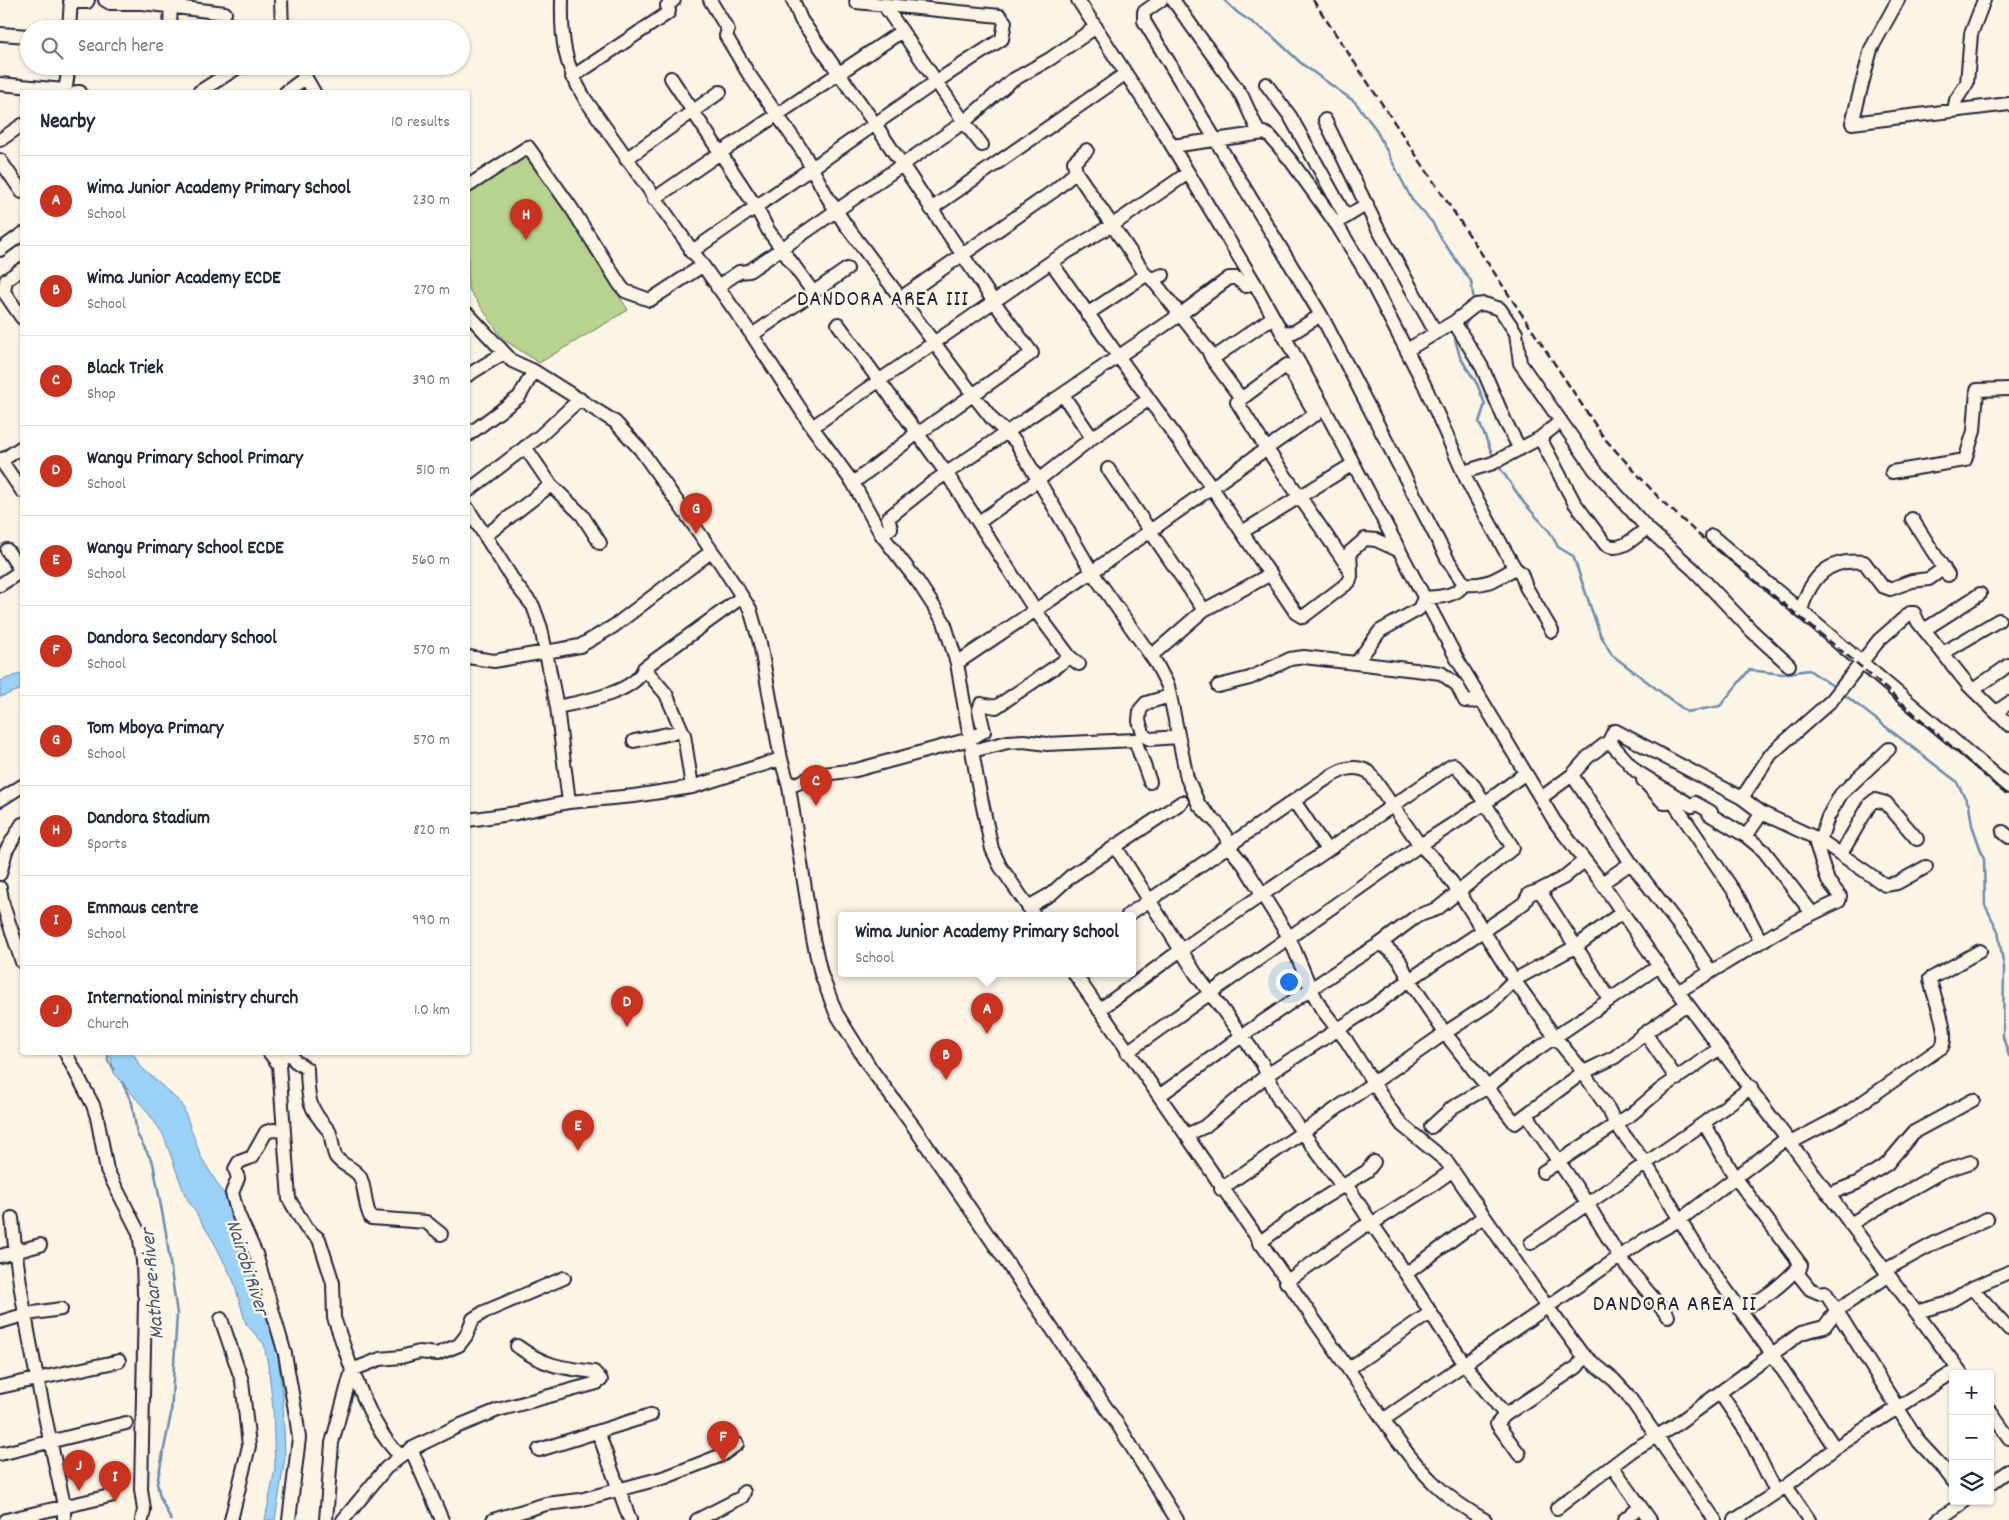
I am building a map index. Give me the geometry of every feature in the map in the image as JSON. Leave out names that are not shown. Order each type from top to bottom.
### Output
[{"type":"street","points":[[70,20],[71,1],[87,2],[88,0]]},
{"type":"street","points":[[105,0],[110,3],[171,4],[226,13]]},
{"type":"street","points":[[281,0],[282,20]]},
{"type":"street","points":[[562,0],[561,36],[572,77],[601,124],[654,200],[752,335],[812,428],[852,482],[881,534],[918,582],[944,622],[957,662],[971,745],[992,849],[1000,866],[1031,911],[1071,876],[1182,802]]},
{"type":"street","points":[[572,77],[668,13],[670,11],[667,6],[674,0]]},
{"type":"street","points":[[710,0],[728,30],[726,36],[748,72],[778,114],[836,210],[936,342],[974,396],[1028,460],[1038,481],[1092,572],[1163,674],[1170,696],[1192,792],[1199,805],[1218,824],[1228,846],[1244,865],[1289,937],[1321,1008],[1339,1029],[1402,1125],[1434,1150],[1454,1171],[1464,1189],[1582,1354],[1624,1390],[1715,1520]]},
{"type":"street","points":[[793,0],[801,20],[875,124],[994,302],[1032,353],[974,396],[918,431],[852,482]]},
{"type":"street","points":[[1078,0],[1172,146],[1254,282],[1282,333],[1320,412]]},
{"type":"street","points":[[1161,0],[1144,12],[1144,21],[1321,315],[1448,560],[1464,584]]},
{"type":"street","points":[[1173,0],[1242,96],[1259,133]]},
{"type":"street","points":[[1898,0],[1871,49],[1852,123],[2009,104]]},
{"type":"street","points":[[1954,111],[1956,100],[1967,83],[1972,34],[1984,0]]},
{"type":"street","points":[[691,252],[936,81],[996,45],[1002,39],[1005,22],[1000,16],[856,2]]},
{"type":"street","points":[[170,20],[171,4]]},
{"type":"street","points":[[884,5],[964,122],[982,145]]},
{"type":"street","points":[[718,287],[739,272],[749,271],[781,249],[964,122],[1011,81],[1050,60],[1096,26]]},
{"type":"street","points":[[654,200],[720,153],[902,31]]},
{"type":"street","points":[[0,34],[20,35]]},
{"type":"street","points":[[931,209],[1125,74]]},
{"type":"street","points":[[64,90],[67,75]]},
{"type":"street","points":[[202,90],[226,75]]},
{"type":"street","points":[[288,90],[300,75]]},
{"type":"street","points":[[304,75],[313,90]]},
{"type":"street","points":[[671,78],[756,207],[781,249],[813,292]]},
{"type":"street","points":[[0,84],[55,90]]},
{"type":"street","points":[[1266,84],[1290,116],[1367,274],[1407,350],[1464,472],[1515,568],[1522,573],[1526,587],[1552,631]]},
{"type":"street","points":[[626,159],[720,92]]},
{"type":"street","points":[[1325,120],[1367,204],[1436,333]]},
{"type":"street","points":[[0,140],[20,126]]},
{"type":"street","points":[[1172,146],[1259,133],[1270,136],[1341,220]]},
{"type":"street","points":[[470,185],[528,147],[572,209],[625,290],[650,300],[702,266]]},
{"type":"street","points":[[1087,150],[1074,162],[1076,172],[1111,224],[1182,314],[1240,397],[1238,402],[1266,448],[1301,496],[1351,576]]},
{"type":"street","points":[[0,160],[20,189]]},
{"type":"street","points":[[902,297],[1055,190],[1076,172]]},
{"type":"street","points":[[812,428],[1051,262],[1188,173]]},
{"type":"street","points":[[1341,220],[1367,204]]},
{"type":"street","points":[[0,250],[20,235]]},
{"type":"street","points":[[1051,262],[1116,356],[1211,486],[1301,617],[1349,582],[1351,576],[1350,552],[1365,539],[1376,540],[1400,551]]},
{"type":"street","points":[[20,270],[6,280],[4,292],[20,315]]},
{"type":"street","points":[[752,335],[847,270]]},
{"type":"street","points":[[1087,314],[1154,277]]},
{"type":"street","points":[[881,534],[891,528],[888,518],[932,483],[1063,395],[1116,356],[1182,314],[1229,278],[1236,278],[1246,286],[1254,282]]},
{"type":"street","points":[[1407,350],[1454,322],[1476,305],[1484,304],[1500,309],[1516,333],[1520,363],[1595,470],[1647,528],[1699,575],[1752,631],[1790,665]]},
{"type":"street","points":[[1282,333],[1294,332],[1321,315]]},
{"type":"street","points":[[470,316],[512,361],[534,371],[615,422],[640,449],[712,551],[750,609],[760,643],[781,760],[789,788],[813,939],[821,974],[836,1013],[871,1069],[920,1134],[1087,1380],[1177,1520]]},
{"type":"street","points":[[1212,359],[1273,317]]},
{"type":"street","points":[[1454,322],[1482,367],[1505,421],[1520,449]]},
{"type":"street","points":[[838,324],[918,431],[1035,610],[1075,661],[996,707],[981,704],[979,710],[984,731],[971,745]]},
{"type":"street","points":[[470,374],[504,353]]},
{"type":"street","points":[[1238,402],[1287,365],[1353,464],[1481,702],[1555,822],[1602,883],[1659,966],[1959,1370]]},
{"type":"street","points":[[470,433],[519,396],[534,371]]},
{"type":"street","points":[[1892,472],[1965,460],[1974,431],[1977,390],[2009,389]]},
{"type":"street","points":[[1063,395],[1092,438]]},
{"type":"street","points":[[470,489],[540,436],[580,399]]},
{"type":"street","points":[[979,522],[1038,481],[1092,438],[1148,400]]},
{"type":"street","points":[[957,662],[1092,572],[1211,486],[1320,412]]},
{"type":"street","points":[[1464,472],[1494,463],[1540,438],[1561,421]]},
{"type":"street","points":[[1540,438],[1574,502],[1605,544],[1612,548],[1621,547],[1647,528]]},
{"type":"street","points":[[525,447],[551,485],[582,515],[600,544]]},
{"type":"street","points":[[20,448],[1,460],[20,488]]},
{"type":"street","points":[[1242,532],[1353,464]]},
{"type":"street","points":[[1108,469],[1204,610]]},
{"type":"street","points":[[485,536],[551,485]]},
{"type":"street","points":[[470,512],[517,586],[533,606],[541,628],[544,651],[557,707],[569,802]]},
{"type":"street","points":[[1801,610],[1811,583],[1830,567],[1838,563],[1864,562],[1882,586],[1890,588],[1912,581],[1929,579],[1946,572],[1912,519]]},
{"type":"street","points":[[1712,536],[2009,787]]},
{"type":"street","points":[[7,550],[20,567]]},
{"type":"street","points":[[470,657],[494,661],[580,646],[614,626],[712,551]]},
{"type":"street","points":[[1464,584],[1478,585],[1492,582],[1515,568]]},
{"type":"street","points":[[0,585],[20,571]]},
{"type":"street","points":[[1151,656],[1204,610],[1272,574]]},
{"type":"street","points":[[1424,598],[1446,596],[1461,589],[1464,584]]},
{"type":"street","points":[[1924,630],[1980,594]]},
{"type":"street","points":[[557,707],[612,694],[642,675],[644,668],[742,597]]},
{"type":"street","points":[[1357,662],[1380,631],[1418,608],[1424,598]]},
{"type":"street","points":[[1742,798],[1771,754],[1838,693],[1887,632],[1910,613],[1914,614],[1924,630],[1973,690],[2009,725]]},
{"type":"street","points":[[1943,653],[2000,620]]},
{"type":"street","points":[[1218,686],[1264,674],[1290,659],[1304,657],[1441,673],[1457,685],[1465,701],[1481,702]]},
{"type":"street","points":[[1973,690],[2009,665]]},
{"type":"street","points":[[644,668],[666,694],[682,731],[692,787]]},
{"type":"street","points":[[1170,696],[1146,703],[1140,710],[1139,721],[1144,736],[1150,739],[1178,737]]},
{"type":"street","points":[[1996,712],[2009,702]]},
{"type":"street","points":[[634,741],[682,731]]},
{"type":"street","points":[[1541,798],[1572,775],[1588,757],[1609,740],[1614,731],[1619,731],[1742,798],[1762,813],[1820,840],[1885,885],[1897,883],[1926,867]]},
{"type":"street","points":[[789,788],[816,775],[856,770],[971,745],[1024,741],[1047,744],[1135,740],[1150,782]]},
{"type":"street","points":[[1609,740],[1636,771],[1672,797],[1692,806],[1695,802],[1711,812],[1709,814],[1720,823],[1746,836],[1770,857],[1812,913]]},
{"type":"street","points":[[1679,991],[1840,898],[1828,881],[1816,847],[1828,817],[1841,794],[1889,749]]},
{"type":"street","points":[[470,820],[517,813],[569,802],[634,796],[692,787],[781,760]]},
{"type":"street","points":[[1099,1010],[1181,950],[1453,765],[1474,786],[1484,804],[1503,829],[1513,848],[1438,909],[1416,916],[1381,943],[1244,1035],[1159,1096]]},
{"type":"street","points":[[1132,912],[1344,769],[1358,767],[1368,772],[1394,805],[1420,844],[1437,862],[1459,892],[1482,932],[1514,980],[1555,1037],[1578,1065],[1609,1110],[1615,1123],[1646,1164],[1681,1218],[1704,1259],[1772,1354],[1835,1448]]},
{"type":"street","points":[[1126,1052],[1420,844],[1484,804],[1524,774]]},
{"type":"street","points":[[1572,775],[1631,863],[1674,916],[1711,972]]},
{"type":"street","points":[[0,800],[20,787]]},
{"type":"street","points":[[1672,797],[1738,897],[1761,942]]},
{"type":"street","points":[[1841,854],[1870,804],[1875,800],[1886,803],[1917,840]]},
{"type":"street","points":[[1294,801],[1327,850]]},
{"type":"street","points":[[1746,836],[1762,813]]},
{"type":"street","points":[[0,874],[6,851],[20,827]]},
{"type":"street","points":[[1115,846],[1181,950],[1210,992],[1244,1035],[1262,1063],[1279,1100],[1342,1186],[1350,1190],[1407,1273],[1430,1312],[1484,1392],[1494,1400],[1505,1414]]},
{"type":"street","points":[[1186,1135],[1204,1127],[1267,1075],[1339,1029],[1524,903],[1529,894],[1563,878],[1584,861]]},
{"type":"street","points":[[1602,883],[1631,863]]},
{"type":"street","points":[[0,888],[2,905],[20,956]]},
{"type":"street","points":[[1538,891],[1577,946],[1610,998]]},
{"type":"street","points":[[1222,1189],[1444,1033],[1492,1002],[1514,980],[1577,946],[1621,913]]},
{"type":"street","points":[[1381,943],[1399,959],[1409,980],[1444,1033],[1515,1123],[1582,1073],[1615,1057],[1644,1033],[1688,1004]]},
{"type":"street","points":[[1383,1420],[1647,1238],[1681,1218],[1735,1177],[1789,1140],[1847,1113],[1942,1047],[1946,1040],[1930,979],[1980,952]]},
{"type":"street","points":[[1431,1127],[1453,1107],[1488,1087],[1517,1063],[1659,966]]},
{"type":"street","points":[[1077,977],[1126,1052],[1159,1096],[1286,1282],[1426,1478],[1452,1500],[1484,1520]]},
{"type":"street","points":[[1644,1033],[1677,1079]]},
{"type":"street","points":[[1542,1172],[1633,1113],[1660,1090],[1720,1048]]},
{"type":"street","points":[[67,1055],[93,1105],[107,1170],[139,1233],[143,1261],[144,1298],[141,1488],[144,1510],[142,1520]]},
{"type":"street","points":[[291,1055],[295,1061],[306,1069],[309,1084],[307,1092],[316,1117],[330,1133],[335,1157],[360,1178],[371,1218],[426,1222],[440,1234]]},
{"type":"street","points":[[282,1059],[283,1130],[289,1199],[306,1228],[318,1239],[333,1283],[334,1318],[352,1370],[379,1426],[392,1448],[406,1452],[442,1520]]},
{"type":"street","points":[[1531,1243],[1704,1123],[1750,1088]]},
{"type":"street","points":[[1828,1194],[1857,1184],[1886,1164],[1914,1132],[1973,1100]]},
{"type":"street","points":[[1527,1115],[1587,1203],[1620,1258],[1668,1316]]},
{"type":"street","points":[[1704,1123],[1735,1177],[1801,1265]]},
{"type":"street","points":[[283,1130],[266,1132],[252,1157],[239,1162],[235,1169],[238,1178],[232,1192],[238,1214],[256,1254],[285,1354],[296,1416],[299,1438],[289,1520]]},
{"type":"street","points":[[1260,1244],[1300,1212],[1367,1171],[1374,1162]]},
{"type":"street","points":[[1850,1224],[1941,1172],[1971,1162]]},
{"type":"street","points":[[1286,1282],[1364,1227],[1372,1224],[1403,1202],[1429,1188],[1450,1172]]},
{"type":"street","points":[[12,1218],[15,1252],[36,1379],[64,1505],[64,1520]]},
{"type":"street","points":[[1407,1273],[1479,1220]]},
{"type":"street","points":[[1885,1271],[1934,1243],[1987,1220]]},
{"type":"street","points":[[0,1256],[40,1245]]},
{"type":"street","points":[[1739,1309],[1748,1306],[1780,1286],[1801,1265]]},
{"type":"street","points":[[1801,1265],[1798,1274],[1810,1289],[1822,1294],[1825,1292],[1919,1442],[1949,1476]]},
{"type":"street","points":[[1557,1508],[1612,1466],[1720,1393],[1801,1333],[1824,1328],[1837,1310],[1885,1278],[1885,1271]]},
{"type":"street","points":[[1916,1312],[1946,1304],[1972,1288],[2009,1272]]},
{"type":"street","points":[[352,1370],[380,1359],[401,1357],[419,1352],[437,1354],[459,1345],[466,1336],[473,1320],[484,1312],[564,1278]]},
{"type":"street","points":[[1972,1288],[2009,1329]]},
{"type":"street","points":[[0,1322],[26,1314],[61,1309]]},
{"type":"street","points":[[1347,1367],[1354,1365],[1430,1312]]},
{"type":"street","points":[[221,1318],[242,1381],[249,1446],[231,1520]]},
{"type":"street","points":[[343,1520],[386,1468],[406,1452],[456,1427],[498,1410],[598,1383],[601,1380],[594,1372],[559,1368],[535,1359],[518,1346]]},
{"type":"street","points":[[1519,1454],[1497,1424],[1505,1414],[1577,1367],[1582,1360]]},
{"type":"street","points":[[0,1387],[119,1361]]},
{"type":"street","points":[[326,1520],[332,1443],[352,1370]]},
{"type":"street","points":[[1735,1520],[1781,1489],[1835,1448],[1949,1378]]},
{"type":"street","points":[[1720,1393],[1781,1489],[1809,1520]]},
{"type":"street","points":[[540,1450],[651,1415]]},
{"type":"street","points":[[1992,1415],[2009,1438]]},
{"type":"street","points":[[0,1454],[126,1423]]},
{"type":"street","points":[[598,1432],[630,1520]]},
{"type":"street","points":[[493,1520],[546,1504],[580,1500],[618,1488],[666,1477],[722,1455],[737,1444]]},
{"type":"street","points":[[1612,1466],[1650,1520]]},
{"type":"street","points":[[1994,1481],[2008,1471]]},
{"type":"street","points":[[697,1520],[742,1497],[744,1492]]},
{"type":"street","points":[[6,1520],[64,1505],[110,1496]]},
{"type":"street","points":[[1938,1520],[1959,1505]]},
{"type":"street","points":[[1624,1520],[1640,1506]]},
{"type":"green space","points":[[528,151],[628,310],[539,363],[503,339],[470,291],[470,191]]},
{"type":"water","points":[[20,674],[20,690],[0,697],[0,681]]},
{"type":"water","name":"Nairobi River","points":[[110,1055],[134,1055],[140,1066],[182,1104],[201,1157],[231,1206],[259,1274],[277,1346],[283,1398],[285,1458],[275,1520],[265,1520],[275,1469],[273,1408],[264,1344],[246,1324],[234,1282],[215,1244],[185,1195],[163,1134],[146,1110],[114,1073]]},
{"type":"waterway","points":[[1224,0],[1238,13],[1271,35],[1302,64],[1355,102],[1375,128],[1412,200],[1432,222],[1442,240],[1471,281],[1474,301]]},
{"type":"waterway","points":[[1462,329],[1472,315]]},
{"type":"waterway","points":[[1457,335],[1455,339],[1460,357],[1477,384],[1485,404],[1479,422],[1494,458]]},
{"type":"waterway","points":[[1498,465],[1524,503],[1550,532],[1558,547],[1573,556],[1600,634],[1612,655],[1687,712],[1720,706],[1749,670],[1782,674],[1809,670],[1836,688]]},
{"type":"waterway","points":[[1842,693],[1956,781],[1969,805],[1972,825],[1984,859],[1985,905],[1998,931],[2004,968],[2003,1037],[2009,1056]]},
{"type":"waterway","name":"Mathare River","points":[[108,1055],[108,1061],[114,1069]]},
{"type":"waterway","name":"Mathare River","points":[[122,1082],[132,1103],[137,1134],[153,1163],[166,1233],[177,1314],[171,1414],[157,1483],[160,1497],[171,1520]]},
{"type":"railway","points":[[1313,0],[1604,438],[1661,500],[1699,535],[1860,666],[2009,797]]},
{"type":"place","name":"Dandora Stadium","points":[[526,240]]},
{"type":"place","name":"Tom Mboya Primary","points":[[696,534]]},
{"type":"place","name":"Black Triek","points":[[816,806]]},
{"type":"place","name":"Wangu Primary School Primary","points":[[627,1027]]},
{"type":"place","name":"Wima Junior Academy Primary School","points":[[987,1034]]},
{"type":"place","name":"Wima Junior Academy ECDE","points":[[946,1080]]},
{"type":"place","name":"Wangu Primary School ECDE","points":[[578,1151]]},
{"type":"place","name":"Dandora Secondary School","points":[[723,1462]]},
{"type":"place","name":"International ministry church","points":[[79,1491]]},
{"type":"place","name":"Emmaus centre","points":[[115,1502]]},
{"type":"district","name":"DANDORA AREA III","points":[[883,300]]},
{"type":"district","name":"DANDORA AREA II","points":[[1675,1305]]}]
